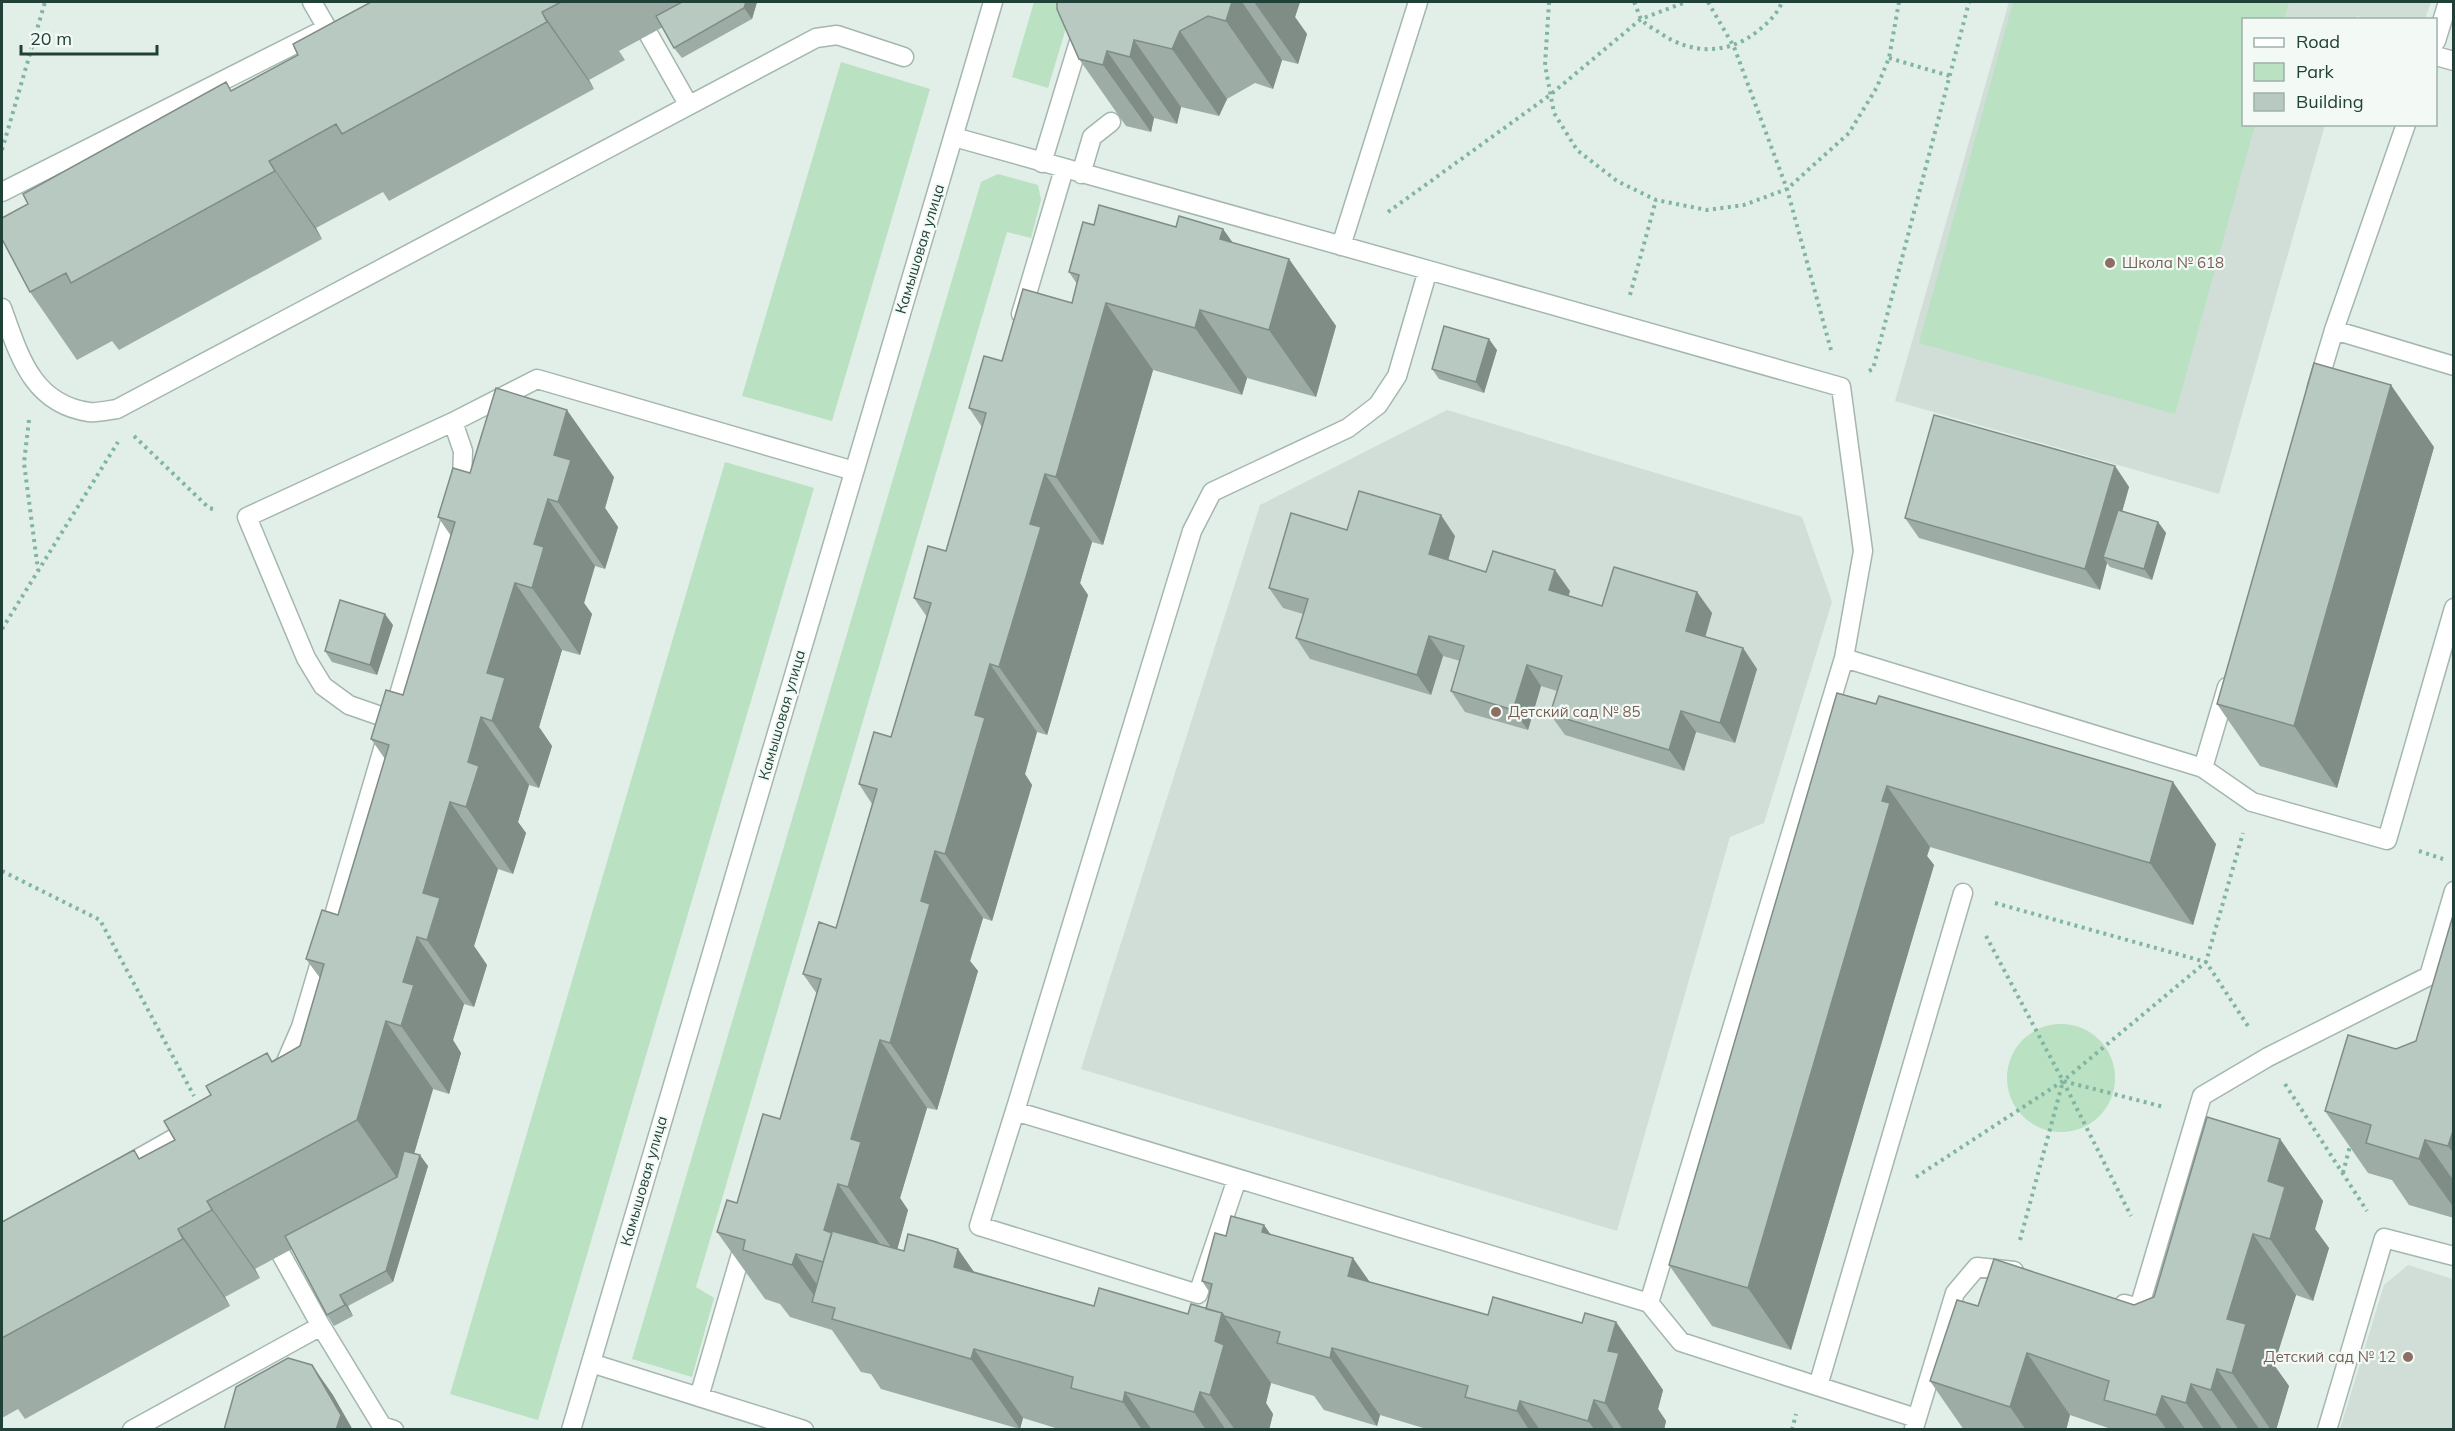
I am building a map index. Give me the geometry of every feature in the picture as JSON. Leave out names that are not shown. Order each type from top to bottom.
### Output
[{"type":"street","points":[[312,2],[327,28]]},
{"type":"street","name":"Камышовая улица","points":[[571,1430],[993,2]]},
{"type":"street","points":[[1042,163],[1091,2]]},
{"type":"street","points":[[1341,246],[1418,2]]},
{"type":"street","points":[[2437,38],[2448,2]]},
{"type":"street","points":[[2,192],[348,17]]},
{"type":"street","points":[[649,35],[688,104]]},
{"type":"street","points":[[2,308],[19,355],[40,389],[61,404],[91,412],[117,409],[816,38],[837,35],[904,57]]},
{"type":"street","points":[[2437,56],[2454,62]]},
{"type":"street","points":[[1016,330],[1072,172],[1092,137],[1112,122]]},
{"type":"street","points":[[2310,409],[2334,330],[2405,126]]},
{"type":"street","points":[[954,137],[1841,387],[1863,551],[1844,658],[1649,1302]]},
{"type":"street","points":[[1237,1179],[1198,1294],[979,1226],[1192,531],[1212,492],[1348,428],[1378,405],[1397,376],[1428,270]]},
{"type":"street","points":[[2334,330],[2454,366]]},
{"type":"street","points":[[392,720],[349,705],[323,686],[306,658],[247,517],[453,422],[537,379],[854,471]]},
{"type":"street","points":[[263,1083],[285,1064],[301,1027],[462,482],[464,451],[453,422]]},
{"type":"street","points":[[1844,658],[2203,768],[2252,802],[2387,840],[2454,608]]},
{"type":"street","points":[[2203,768],[2233,667]]},
{"type":"street","points":[[2108,1299],[2139,1308],[2202,1096],[2268,1057],[2428,976],[2454,891]]},
{"type":"street","points":[[1818,1386],[1963,893]]},
{"type":"street","points":[[1015,1111],[1649,1302],[1681,1342],[1818,1386],[1915,1424],[1955,1293],[1977,1267],[2012,1270],[2033,1276]]},
{"type":"street","points":[[104,1178],[209,1125]]},
{"type":"street","points":[[699,1396],[750,1224]]},
{"type":"street","points":[[2327,1430],[2384,1238],[2454,1256]]},
{"type":"street","points":[[281,1254],[321,1326],[382,1426],[394,1430]]},
{"type":"street","points":[[132,1430],[321,1326]]},
{"type":"street","points":[[591,1363],[804,1430]]},
{"type":"path","points":[[2,150],[45,2]]},
{"type":"path","points":[[1549,2],[1545,65],[1554,113],[1577,150],[1617,181],[1656,200],[1707,210],[1744,205],[1787,189],[1849,133],[1877,87],[1889,58],[1899,2]]},
{"type":"path","points":[[1634,2],[1641,19],[1673,42],[1700,49],[1734,47],[1749,39],[1767,24],[1782,2]]},
{"type":"path","points":[[1341,246],[1551,95],[1641,19],[1686,2]]},
{"type":"path","points":[[1708,2],[1734,47],[1787,189],[1841,387],[1872,369],[1970,2]]},
{"type":"path","points":[[1889,58],[1950,76]]},
{"type":"path","points":[[1622,325],[1656,200]]},
{"type":"path","points":[[38,571],[24,463],[26,426],[40,389]]},
{"type":"path","points":[[117,409],[127,429],[209,508],[247,517]]},
{"type":"path","points":[[2,629],[127,429]]},
{"type":"path","points":[[1870,1207],[2063,1081],[2206,962],[2252,802]]},
{"type":"path","points":[[2,871],[99,920],[209,1125]]},
{"type":"path","points":[[1963,893],[2206,962],[2384,1238]]},
{"type":"path","points":[[1963,893],[2063,1081],[2154,1262]]},
{"type":"path","points":[[2063,1081],[2196,1116]]},
{"type":"path","points":[[2012,1270],[2063,1081]]},
{"type":"path","points":[[2343,1173],[2352,1140]]},
{"type":"shaded area","name":"Школа № 618","points":[[2009,2],[2431,2],[2425,18],[2362,18],[2357,16],[2356,18],[2242,18],[2242,126],[2325,126],[2219,494],[1895,401]]},
{"type":"shaded area","name":"Детский сад № 85","points":[[1447,410],[1802,517],[1832,602],[1764,823],[1730,837],[1617,1231],[1081,1069],[1260,505]]},
{"type":"shaded area","name":"Детский сад № 12","points":[[2408,1265],[2453,1279],[2453,1429],[2340,1429],[2384,1285]]},
{"type":"green space","points":[[1034,2],[1069,2],[1072,8],[1048,88],[1012,77]]},
{"type":"green space","name":"Школа № 618","points":[[2013,2],[2289,2],[2284,18],[2242,18],[2242,126],[2255,126],[2175,414],[1919,343]]},
{"type":"green space","points":[[841,62],[930,89],[832,421],[742,396]]},
{"type":"green space","points":[[998,174],[1038,185],[1041,200],[1031,238],[1007,232],[696,1287],[714,1298],[692,1377],[632,1359],[981,182]]},
{"type":"green space","points":[[725,462],[814,488],[538,1420],[450,1394]]},
{"type":"green space","points":[[2061,1024],[2082,1028],[2099,1040],[2111,1057],[2115,1078],[2111,1099],[2099,1116],[2082,1128],[2061,1132],[2040,1128],[2023,1116],[2011,1099],[2007,1078],[2011,1057],[2023,1040],[2040,1028]]},
{"type":"building","points":[[371,2],[561,2],[542,12],[547,22],[342,134],[336,124],[269,161],[275,171],[71,283],[66,273],[30,292],[2,239],[2,218],[28,204],[23,194],[226,82],[231,91],[298,55],[293,44]]},
{"type":"building","points":[[682,2],[746,2],[744,8],[674,48],[656,16]]},
{"type":"building","points":[[1057,2],[1232,2],[1226,21],[1208,16],[1180,31],[1172,49],[1134,40],[1130,57],[1107,51],[1103,65],[1079,59],[1057,9]]},
{"type":"building","points":[[1099,205],[1176,227],[1179,216],[1223,229],[1220,239],[1289,259],[1269,330],[1200,310],[1195,328],[1106,303],[1056,477],[1045,474],[1030,524],[1041,527],[999,667],[990,664],[975,715],[985,718],[945,854],[935,851],[921,901],[930,904],[890,1043],[880,1040],[851,1139],[861,1142],[848,1187],[838,1184],[824,1230],[832,1233],[823,1262],[796,1254],[792,1265],[743,1250],[745,1240],[717,1232],[727,1200],[737,1203],[763,1114],[780,1119],[821,979],[803,974],[819,922],[836,928],[877,789],[859,784],[874,732],[891,737],[931,603],[914,598],[928,546],[946,551],[986,413],[969,408],[984,356],[1002,361],[1023,289],[1072,303],[1079,275],[1069,272],[1083,222],[1094,225]]},
{"type":"building","points":[[1444,326],[1489,339],[1476,382],[1432,369]]},
{"type":"building","points":[[2314,363],[2391,385],[2294,726],[2217,704]]},
{"type":"building","points":[[496,388],[567,410],[554,455],[571,460],[558,502],[548,499],[534,544],[544,547],[532,588],[515,583],[487,673],[505,678],[492,721],[481,717],[468,762],[479,766],[466,807],[450,802],[423,893],[440,898],[427,940],[417,937],[403,982],[414,985],[401,1026],[386,1021],[357,1120],[207,1201],[212,1210],[178,1229],[183,1239],[2,1338],[2,1222],[134,1150],[139,1159],[175,1140],[164,1121],[211,1095],[206,1086],[267,1053],[272,1062],[300,1046],[324,964],[306,959],[322,910],[338,915],[389,745],[371,739],[386,690],[403,695],[455,522],[438,517],[453,468],[470,473]]},
{"type":"building","points":[[1934,415],[2115,466],[2085,569],[1905,518]]},
{"type":"building","points":[[1359,491],[1441,515],[1429,554],[1486,572],[1493,551],[1555,570],[1549,590],[1602,606],[1614,567],[1697,592],[1686,631],[1743,648],[1720,723],[1681,711],[1669,750],[1550,714],[1562,676],[1527,665],[1513,710],[1451,691],[1464,646],[1429,636],[1417,675],[1296,638],[1308,599],[1269,588],[1291,513],[1347,530]]},
{"type":"building","points":[[2118,510],[2158,522],[2144,569],[2103,557]]},
{"type":"building","points":[[340,600],[385,614],[370,665],[325,651]]},
{"type":"building","points":[[1837,693],[1876,704],[1879,696],[2173,782],[2150,863],[1887,786],[1882,801],[1890,803],[1748,1288],[1669,1265]]},
{"type":"building","points":[[2454,912],[2454,1128],[2448,1146],[2425,1140],[2419,1159],[2366,1143],[2371,1125],[2325,1111],[2348,1035],[2396,1049],[2416,1041]]},
{"type":"building","points":[[2207,1117],[2280,1139],[2268,1181],[2285,1187],[2270,1239],[2253,1234],[2227,1319],[2246,1324],[2232,1373],[2217,1369],[2211,1390],[2191,1384],[2186,1403],[2162,1396],[2156,1415],[2104,1400],[2109,1381],[2027,1353],[2010,1407],[1930,1381],[1957,1300],[1978,1306],[1994,1259],[2134,1305],[2154,1297]]},
{"type":"building","points":[[404,1151],[420,1155],[386,1271],[340,1295],[345,1305],[327,1315],[285,1236],[397,1177]]},
{"type":"building","points":[[1231,1216],[1264,1225],[1262,1232],[1353,1258],[1348,1276],[1488,1315],[1493,1297],[1582,1323],[1585,1313],[1616,1322],[1608,1351],[1619,1353],[1605,1403],[1594,1400],[1588,1421],[1520,1401],[1517,1411],[1465,1397],[1468,1386],[1332,1348],[1330,1358],[1277,1343],[1280,1332],[1206,1309],[1212,1284],[1202,1281],[1215,1233],[1226,1236]]},
{"type":"building","points":[[832,1231],[904,1251],[908,1234],[933,1241],[958,1249],[954,1267],[1094,1306],[1099,1288],[1188,1314],[1191,1304],[1222,1313],[1215,1341],[1224,1345],[1210,1395],[1200,1392],[1194,1412],[1125,1392],[1123,1402],[1071,1388],[1073,1377],[974,1349],[971,1359],[832,1319],[835,1308],[812,1302]]},
{"type":"building","points":[[288,1358],[312,1365],[341,1415],[336,1430],[224,1430],[236,1387]]},
{"type":"place","name":"Школа № 618","points":[[2110,263]]},
{"type":"place","name":"Детский сад № 85","points":[[1496,712]]},
{"type":"place","name":"Детский сад № 12","points":[[2408,1357]]}]
